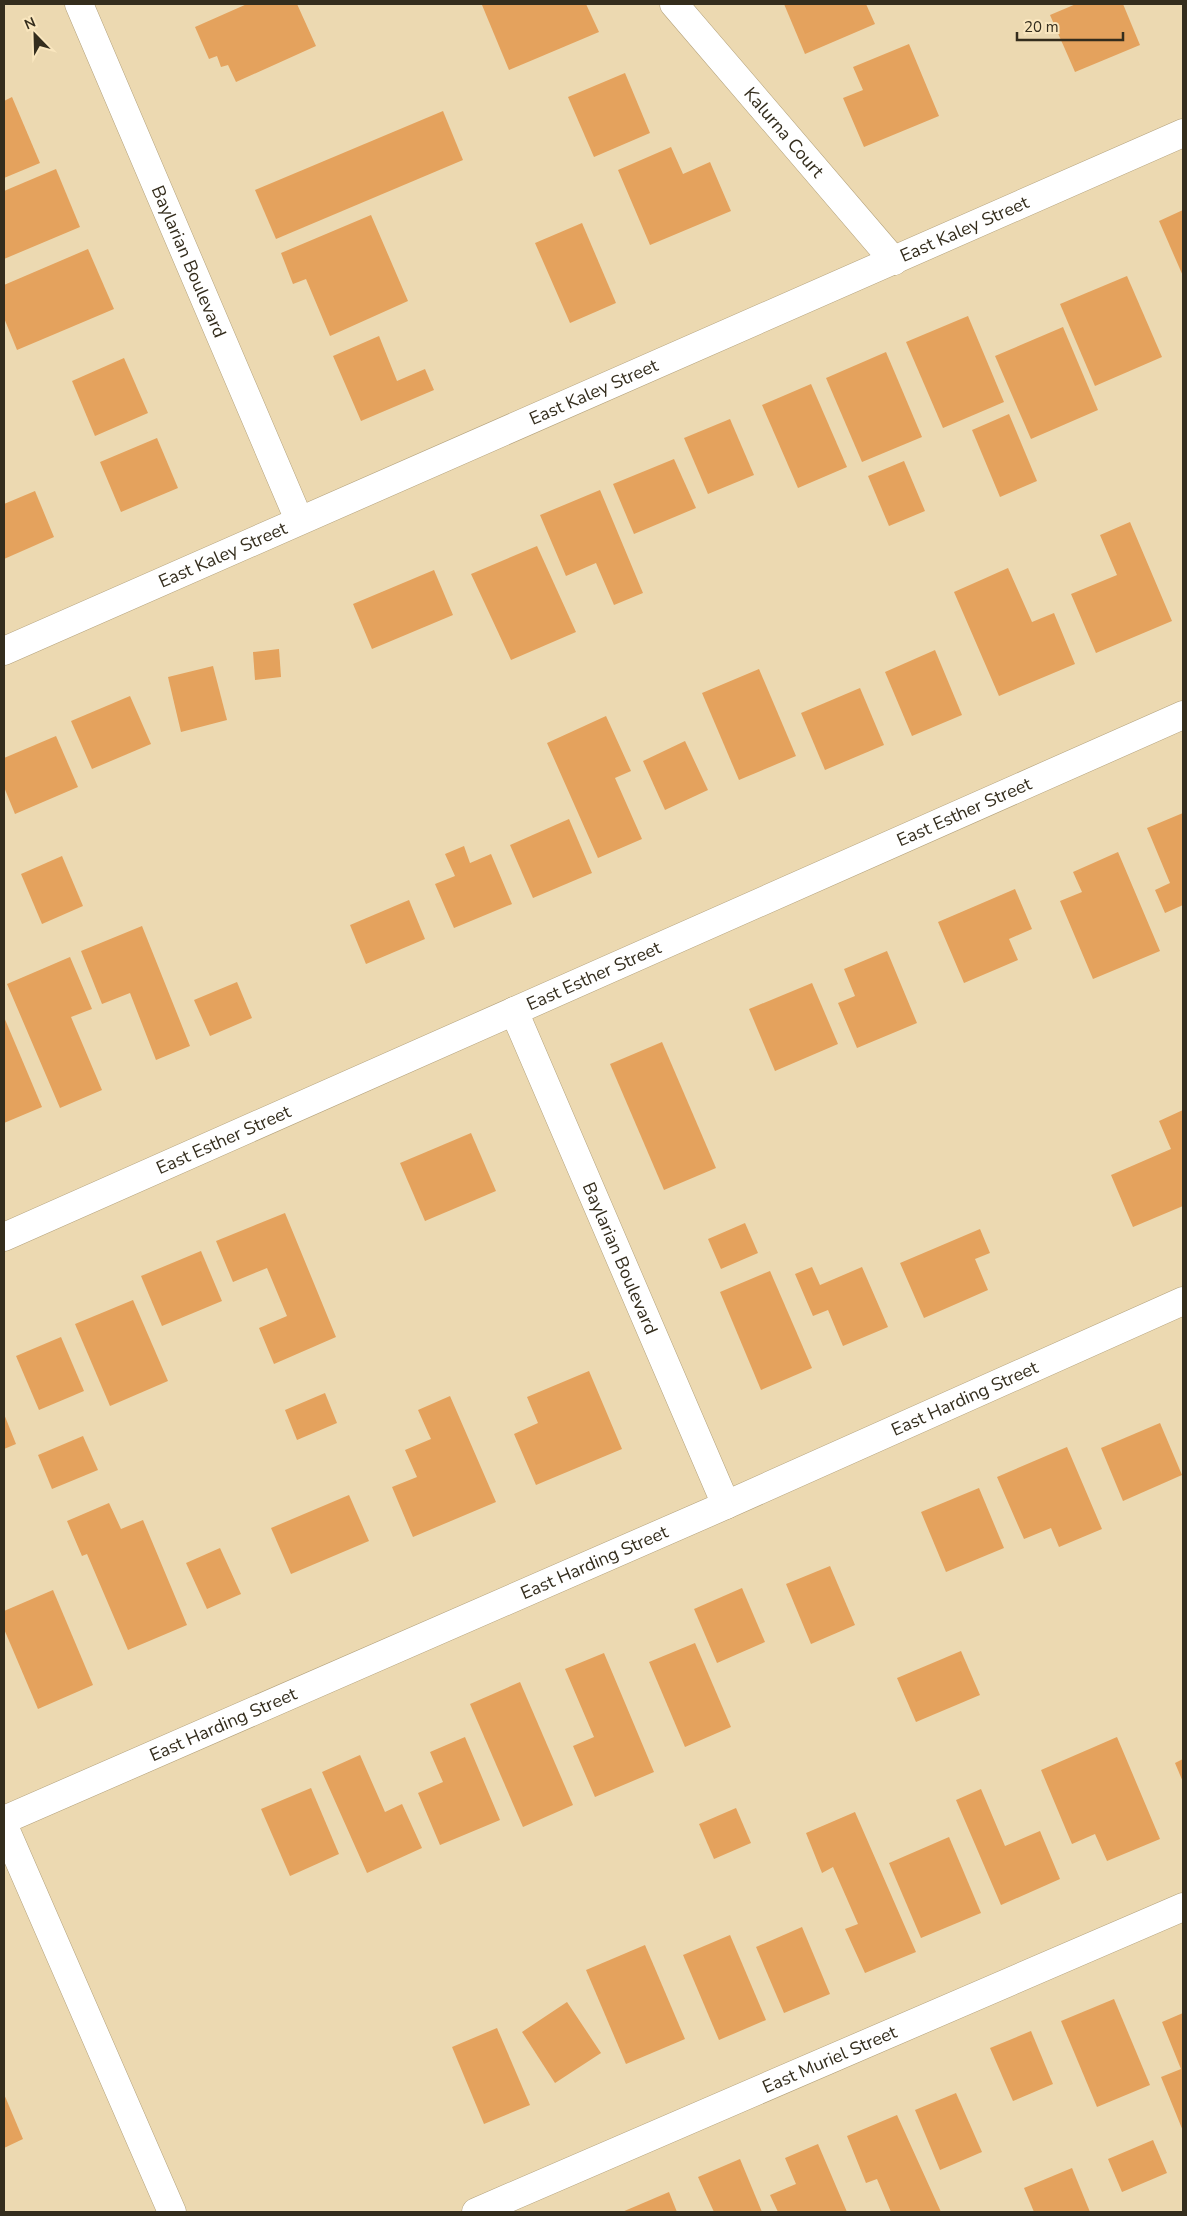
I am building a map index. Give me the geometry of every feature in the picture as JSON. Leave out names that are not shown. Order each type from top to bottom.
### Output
[{"type":"street","name":"Baylarian Boulevard","points":[[78,4],[299,520]]},
{"type":"street","name":"Kalurna Court","points":[[674,4],[894,261]]},
{"type":"street","name":"East Kaley Street","points":[[4,651],[1183,133]]},
{"type":"street","name":"East Esther Street","points":[[4,1237],[1183,715]]},
{"type":"street","name":"Baylarian Boulevard","points":[[514,1011],[726,1505]]},
{"type":"street","name":"East Harding Street","points":[[4,1820],[726,1505],[1183,1301]]},
{"type":"street","points":[[4,1826],[172,2212]]},
{"type":"street","name":"East Muriel Street","points":[[476,2212],[1183,1906]]},
{"type":"building","points":[[247,4],[297,4],[316,46],[236,82],[228,65],[221,67],[217,56],[209,59],[195,27]]},
{"type":"building","points":[[586,4],[599,32],[509,70],[482,5]]},
{"type":"building","points":[[784,4],[866,4],[875,24],[805,54]]},
{"type":"building","points":[[1076,4],[1123,4],[1140,45],[1075,72],[1050,15]]},
{"type":"building","points":[[909,44],[939,116],[864,147],[843,98],[863,90],[853,67]]},
{"type":"building","points":[[625,73],[650,133],[594,157],[568,97]]},
{"type":"building","points":[[12,97],[40,163],[4,178],[4,101]]},
{"type":"building","points":[[443,111],[463,160],[276,239],[255,190]]},
{"type":"building","points":[[671,147],[683,174],[710,162],[731,211],[650,245],[618,170]]},
{"type":"building","points":[[56,169],[80,227],[4,259],[4,191]]},
{"type":"building","points":[[1183,210],[1183,276],[1159,221]]},
{"type":"building","points":[[371,215],[408,301],[330,336],[306,279],[293,284],[281,253]]},
{"type":"building","points":[[582,223],[616,303],[570,323],[535,243]]},
{"type":"building","points":[[88,249],[114,309],[17,350],[4,318],[4,285]]},
{"type":"building","points":[[1127,276],[1162,357],[1095,386],[1060,304]]},
{"type":"building","points":[[968,316],[1004,402],[943,428],[906,342]]},
{"type":"building","points":[[1063,327],[1098,410],[1031,439],[995,356]]},
{"type":"building","points":[[379,336],[397,381],[425,369],[434,390],[361,421],[333,356]]},
{"type":"building","points":[[886,352],[922,437],[862,462],[826,378]]},
{"type":"building","points":[[124,358],[148,413],[95,436],[72,381]]},
{"type":"building","points":[[811,384],[847,467],[798,488],[762,405]]},
{"type":"building","points":[[1009,414],[1037,481],[1000,497],[972,430]]},
{"type":"building","points":[[730,419],[754,475],[708,494],[684,438]]},
{"type":"building","points":[[157,438],[178,488],[121,512],[100,462]]},
{"type":"building","points":[[674,459],[696,508],[634,534],[613,484]]},
{"type":"building","points":[[904,461],[925,511],[889,526],[868,476]]},
{"type":"building","points":[[600,490],[643,593],[614,605],[596,563],[566,576],[540,515]]},
{"type":"building","points":[[35,491],[54,537],[4,559],[4,504]]},
{"type":"building","points":[[1130,522],[1172,621],[1096,653],[1071,594],[1117,575],[1100,535]]},
{"type":"building","points":[[537,546],[576,632],[511,660],[471,574]]},
{"type":"building","points":[[1008,568],[1032,622],[1054,613],[1075,664],[999,696],[954,592]]},
{"type":"building","points":[[434,570],[453,615],[372,649],[353,604]]},
{"type":"building","points":[[279,649],[281,677],[255,680],[253,652]]},
{"type":"building","points":[[935,650],[962,715],[912,736],[885,672]]},
{"type":"building","points":[[213,666],[227,720],[181,732],[168,677]]},
{"type":"building","points":[[759,669],[796,756],[739,780],[702,693]]},
{"type":"building","points":[[860,688],[884,745],[825,770],[801,713]]},
{"type":"building","points":[[130,696],[151,744],[92,769],[71,721]]},
{"type":"building","points":[[606,716],[631,771],[615,778],[642,839],[598,858],[547,743]]},
{"type":"building","points":[[56,736],[78,787],[15,814],[4,787],[4,758]]},
{"type":"building","points":[[685,741],[708,790],[665,810],[643,761]]},
{"type":"building","points":[[1183,813],[1183,905],[1165,913],[1155,890],[1170,883],[1147,828]]},
{"type":"building","points":[[569,819],[592,873],[533,898],[510,845]]},
{"type":"building","points":[[464,846],[470,863],[491,854],[512,904],[454,928],[435,884],[455,876],[445,854]]},
{"type":"building","points":[[1118,852],[1160,951],[1093,979],[1060,901],[1082,892],[1073,872]]},
{"type":"building","points":[[62,856],[83,906],[42,924],[21,874]]},
{"type":"building","points":[[1015,889],[1032,929],[1009,939],[1018,960],[964,983],[938,922]]},
{"type":"building","points":[[409,900],[425,939],[366,964],[350,925]]},
{"type":"building","points":[[142,926],[190,1046],[156,1060],[130,993],[102,1004],[81,951]]},
{"type":"building","points":[[887,951],[917,1023],[857,1048],[838,1003],[855,996],[844,969]]},
{"type":"building","points":[[70,957],[92,1009],[71,1017],[102,1090],[60,1108],[7,984]]},
{"type":"building","points":[[237,982],[252,1018],[210,1036],[194,1000]]},
{"type":"building","points":[[812,983],[838,1044],[775,1071],[749,1009]]},
{"type":"building","points":[[4,1017],[42,1107],[4,1123]]},
{"type":"building","points":[[662,1042],[716,1168],[664,1190],[610,1064]]},
{"type":"building","points":[[1183,1110],[1183,1206],[1133,1227],[1111,1175],[1171,1149],[1159,1121]]},
{"type":"building","points":[[471,1133],[496,1191],[425,1221],[400,1163]]},
{"type":"building","points":[[285,1213],[336,1337],[274,1364],[259,1328],[287,1316],[267,1268],[233,1282],[216,1241]]},
{"type":"building","points":[[745,1223],[758,1253],[721,1269],[708,1239]]},
{"type":"building","points":[[980,1229],[990,1253],[975,1259],[988,1290],[924,1318],[900,1263]]},
{"type":"building","points":[[201,1251],[222,1301],[162,1326],[141,1276]]},
{"type":"building","points":[[812,1267],[820,1285],[862,1267],[888,1327],[843,1346],[828,1310],[813,1316],[795,1274]]},
{"type":"building","points":[[770,1271],[812,1368],[761,1390],[720,1292]]},
{"type":"building","points":[[133,1300],[168,1381],[110,1406],[75,1324]]},
{"type":"building","points":[[61,1337],[84,1391],[39,1410],[16,1356]]},
{"type":"building","points":[[589,1371],[622,1449],[536,1485],[514,1434],[538,1423],[527,1397]]},
{"type":"building","points":[[325,1393],[337,1423],[297,1440],[285,1410]]},
{"type":"building","points":[[450,1396],[496,1502],[413,1537],[392,1487],[417,1477],[405,1450],[431,1439],[418,1410]]},
{"type":"building","points":[[4,1414],[16,1444],[4,1449]]},
{"type":"building","points":[[1160,1423],[1182,1475],[1123,1501],[1101,1448]]},
{"type":"building","points":[[83,1436],[98,1470],[52,1489],[38,1455]]},
{"type":"building","points":[[1067,1447],[1102,1529],[1059,1547],[1051,1528],[1024,1539],[997,1477]]},
{"type":"building","points":[[979,1488],[1004,1548],[946,1572],[921,1512]]},
{"type":"building","points":[[349,1495],[369,1541],[291,1574],[271,1528]]},
{"type":"building","points":[[109,1503],[121,1529],[143,1520],[187,1625],[128,1650],[87,1554],[82,1556],[67,1521]]},
{"type":"building","points":[[220,1548],[241,1594],[207,1609],[186,1563]]},
{"type":"building","points":[[830,1566],[855,1625],[811,1644],[786,1584]]},
{"type":"building","points":[[742,1588],[765,1642],[717,1663],[694,1609]]},
{"type":"building","points":[[53,1590],[93,1685],[38,1709],[4,1629],[4,1611]]},
{"type":"building","points":[[695,1643],[731,1727],[685,1747],[649,1662]]},
{"type":"building","points":[[961,1651],[980,1695],[916,1722],[897,1678]]},
{"type":"building","points":[[604,1653],[654,1772],[595,1797],[573,1746],[594,1737],[565,1669]]},
{"type":"building","points":[[520,1682],[573,1805],[523,1827],[470,1704]]},
{"type":"building","points":[[465,1737],[500,1820],[440,1845],[418,1793],[443,1782],[430,1752]]},
{"type":"building","points":[[1117,1737],[1160,1839],[1107,1861],[1095,1834],[1072,1844],[1041,1770]]},
{"type":"building","points":[[360,1755],[385,1812],[402,1804],[422,1848],[367,1873],[322,1772]]},
{"type":"building","points":[[1183,1759],[1183,1782],[1175,1763]]},
{"type":"building","points":[[311,1788],[339,1854],[290,1876],[261,1809]]},
{"type":"building","points":[[981,1789],[1005,1846],[1040,1831],[1060,1879],[1001,1905],[956,1800]]},
{"type":"building","points":[[736,1808],[751,1843],[714,1859],[699,1824]]},
{"type":"building","points":[[855,1812],[916,1952],[865,1973],[845,1929],[858,1924],[833,1867],[822,1873],[806,1833]]},
{"type":"building","points":[[949,1837],[981,1913],[921,1938],[889,1863]]},
{"type":"building","points":[[802,1927],[830,1994],[784,2013],[756,1947]]},
{"type":"building","points":[[730,1935],[766,2020],[719,2040],[683,1955]]},
{"type":"building","points":[[645,1945],[685,2039],[626,2064],[586,1970]]},
{"type":"building","points":[[1114,1999],[1150,2085],[1097,2107],[1061,2021]]},
{"type":"building","points":[[567,2002],[601,2053],[555,2083],[522,2032]]},
{"type":"building","points":[[1183,2013],[1183,2131],[1161,2077],[1181,2069],[1162,2022]]},
{"type":"building","points":[[497,2028],[530,2105],[484,2124],[452,2047]]},
{"type":"building","points":[[1031,2031],[1053,2084],[1013,2101],[990,2048]]},
{"type":"building","points":[[956,2093],[982,2152],[940,2170],[915,2110]]},
{"type":"building","points":[[4,2094],[23,2139],[4,2148]]},
{"type":"building","points":[[897,2115],[941,2212],[891,2212],[877,2179],[866,2183],[847,2136]]},
{"type":"building","points":[[1153,2140],[1167,2173],[1122,2192],[1108,2159]]},
{"type":"building","points":[[818,2144],[847,2212],[778,2212],[770,2195],[796,2184],[785,2158]]},
{"type":"building","points":[[740,2159],[762,2212],[714,2212],[698,2177]]},
{"type":"building","points":[[1072,2168],[1090,2212],[1034,2212],[1024,2188]]},
{"type":"building","points":[[669,2192],[677,2212],[622,2212]]}]
